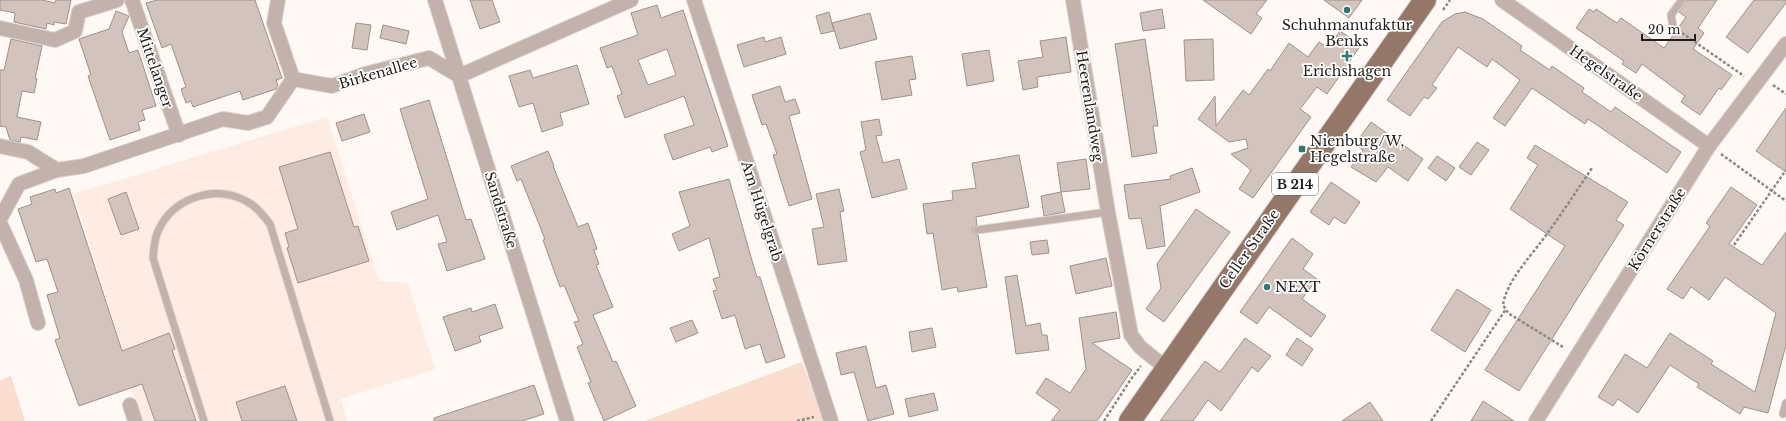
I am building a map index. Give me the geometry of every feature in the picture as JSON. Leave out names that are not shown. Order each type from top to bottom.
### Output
[{"type":"main road","name":"Celler Straße","points":[[1130,421],[1425,0]]},
{"type":"street","points":[[0,28],[55,40],[75,32],[79,12],[86,0]]},
{"type":"street","points":[[79,12],[117,0]]},
{"type":"street","name":"Mittelanger","points":[[132,0],[179,135]]},
{"type":"street","points":[[0,220],[19,184],[57,170],[84,166],[224,119],[248,124],[267,117],[293,79],[274,23],[278,0]]},
{"type":"street","name":"Sandstraße","points":[[435,0],[567,421]]},
{"type":"street","points":[[459,76],[615,4],[631,0]]},
{"type":"street","name":"Am Hügelgrab","points":[[694,0],[831,421]]},
{"type":"street","name":"Heerenlandweg","points":[[1073,0],[1108,212],[1131,336],[1140,347],[1166,368]]},
{"type":"street","name":"Hegelstraße","points":[[1502,0],[1709,146]]},
{"type":"street","name":"Körnerstraße","points":[[1536,421],[1709,146],[1786,44]]},
{"type":"street","name":"Birkenallee","points":[[293,79],[332,86],[365,74],[429,58],[459,76]]},
{"type":"street","points":[[0,146],[28,152],[57,170]]},
{"type":"street","points":[[0,223],[26,280],[38,323]]},
{"type":"street","points":[[130,405],[134,421]]},
{"type":"lane","points":[[1673,26],[1671,15],[1682,0]]},
{"type":"lane","points":[[204,421],[153,258],[154,243],[158,231],[167,216],[177,206],[196,196],[216,193],[232,195],[247,201],[260,211],[270,224],[330,421]]},
{"type":"lane","points":[[977,230],[1108,212]]},
{"type":"lane","points":[[1783,414],[1786,403]]},
{"type":"path","points":[[1673,26],[1756,84]]},
{"type":"path","points":[[1709,146],[1786,201]]},
{"type":"path","points":[[1577,356],[1508,313],[1502,305],[1504,297],[1526,261],[1592,168]]},
{"type":"path","points":[[1734,245],[1786,170]]},
{"type":"path","points":[[1431,421],[1506,309]]},
{"type":"shaded area","points":[[327,117],[379,281],[408,283],[435,369],[341,399],[347,421],[142,421],[116,342],[120,341],[74,194]]},
{"type":"shaded area","points":[[802,362],[824,421],[645,421]]},
{"type":"shaded area","points":[[11,376],[25,421],[0,421],[0,380]]},
{"type":"building","points":[[0,0],[42,0],[55,3],[56,0],[71,0],[66,24],[54,22],[54,25],[47,23],[46,29],[14,22],[15,13],[0,10]]},
{"type":"building","points":[[157,0],[255,0],[282,78],[276,80],[278,86],[276,89],[243,100],[240,91],[193,107],[191,101],[186,103],[181,89],[186,87],[171,44],[162,48],[146,3]]},
{"type":"building","points":[[470,0],[492,0],[500,22],[480,29]]},
{"type":"building","points":[[1203,0],[1267,0],[1256,14],[1262,18],[1251,34]]},
{"type":"building","name":"Schuhmanufaktur Benks","points":[[1324,0],[1362,0],[1349,18]]},
{"type":"building","points":[[1687,0],[1717,0],[1698,28],[1704,33],[1693,49],[1732,75],[1721,90],[1719,88],[1700,115],[1681,102],[1685,96],[1642,64],[1636,73],[1622,64],[1624,61],[1576,28],[1589,9],[1594,12],[1596,9],[1617,23],[1621,18],[1664,48],[1686,17],[1679,12]]},
{"type":"building","points":[[1754,0],[1786,0],[1786,3],[1748,53],[1726,37]]},
{"type":"building","points":[[657,5],[661,18],[683,10],[728,146],[712,152],[710,147],[673,160],[664,135],[694,125],[684,96],[625,118],[617,96],[622,94],[612,66],[607,68],[600,48],[638,35],[631,13]],"holes":[[[667,49],[676,75],[648,85],[638,60]]]},
{"type":"building","points":[[1162,9],[1165,28],[1143,31],[1140,13]]},
{"type":"building","points":[[116,11],[129,16],[122,32],[129,53],[138,50],[156,106],[142,110],[145,120],[138,122],[140,130],[110,140],[88,76],[91,75],[79,39],[109,29]]},
{"type":"building","points":[[829,12],[834,31],[821,34],[816,16]]},
{"type":"building","points":[[1465,12],[1483,19],[1522,46],[1520,50],[1550,70],[1552,66],[1584,88],[1582,92],[1611,112],[1615,107],[1681,152],[1667,173],[1588,119],[1585,124],[1532,88],[1505,126],[1493,118],[1520,80],[1492,59],[1487,67],[1458,47],[1432,85],[1437,88],[1428,99],[1424,97],[1410,116],[1387,100],[1442,22],[1455,14]]},
{"type":"building","points":[[870,13],[877,39],[840,49],[832,23]]},
{"type":"building","points":[[356,23],[371,25],[367,50],[352,48]]},
{"type":"building","points":[[383,25],[409,31],[406,44],[380,38]]},
{"type":"building","points":[[1340,31],[1361,45],[1327,94],[1317,87],[1300,109],[1311,117],[1253,198],[1239,189],[1251,170],[1231,154],[1248,148],[1246,139],[1229,142],[1198,119],[1215,96],[1216,126],[1243,90],[1249,95],[1268,69],[1270,71],[1289,43],[1308,57],[1319,42],[1328,48]]},
{"type":"building","points":[[764,37],[765,42],[781,37],[786,54],[744,67],[737,45]]},
{"type":"building","points":[[1066,37],[1071,72],[1037,77],[1038,87],[1023,90],[1018,61],[1043,57],[1040,41]]},
{"type":"building","points":[[11,39],[42,46],[35,79],[37,79],[34,93],[22,91],[17,117],[41,122],[37,140],[21,137],[20,142],[10,140],[6,127],[0,126],[0,70],[4,70]]},
{"type":"building","points":[[1145,39],[1158,126],[1153,126],[1157,153],[1132,157],[1115,44]]},
{"type":"building","points":[[1213,39],[1214,80],[1186,81],[1184,40]]},
{"type":"building","points":[[989,50],[994,81],[967,86],[962,54]]},
{"type":"building","points":[[912,56],[916,79],[909,80],[912,95],[882,100],[875,62]]},
{"type":"building","points":[[577,65],[589,104],[560,113],[563,125],[542,132],[533,103],[519,107],[509,76],[530,70],[533,78]]},
{"type":"building","points":[[780,86],[785,102],[795,99],[800,113],[789,116],[812,199],[789,206],[773,155],[777,154],[766,124],[762,125],[752,95]]},
{"type":"building","points":[[429,100],[466,220],[471,219],[485,259],[447,271],[438,244],[447,242],[438,215],[397,230],[391,212],[428,199],[400,109]]},
{"type":"building","points":[[1786,108],[1786,172],[1756,151]]},
{"type":"building","points":[[364,114],[370,132],[342,141],[336,123]]},
{"type":"building","points":[[879,119],[882,135],[876,136],[883,163],[899,159],[907,189],[872,198],[860,152],[866,150],[861,122]]},
{"type":"building","points":[[1371,122],[1423,159],[1408,181],[1388,167],[1376,182],[1351,167],[1363,150],[1355,144]]},
{"type":"building","points":[[1477,142],[1489,150],[1471,175],[1459,167]]},
{"type":"building","points":[[1535,145],[1628,202],[1616,220],[1624,225],[1519,391],[1485,370],[1565,246],[1510,209],[1538,165],[1527,158]]},
{"type":"building","points":[[548,151],[578,227],[588,223],[597,249],[594,250],[599,264],[596,265],[613,307],[593,315],[613,362],[616,361],[636,406],[604,421],[588,383],[591,382],[577,347],[583,344],[574,322],[579,321],[564,285],[560,287],[543,240],[545,239],[521,179],[517,181],[511,166]]},
{"type":"building","points":[[330,152],[354,227],[358,226],[369,261],[298,283],[287,248],[289,247],[285,233],[298,229],[279,167]]},
{"type":"building","points":[[1019,155],[1029,207],[976,217],[977,225],[972,228],[973,233],[978,235],[987,287],[958,292],[957,287],[942,290],[933,233],[927,234],[923,204],[953,200],[952,191],[976,188],[972,163]]},
{"type":"building","points":[[1437,156],[1455,168],[1446,181],[1428,168]]},
{"type":"building","points":[[1086,159],[1090,189],[1061,192],[1057,163]]},
{"type":"building","points":[[1192,168],[1200,192],[1160,206],[1165,246],[1147,249],[1141,218],[1129,219],[1124,185],[1171,179],[1170,176]]},
{"type":"building","points":[[729,179],[757,277],[760,277],[785,357],[766,363],[760,344],[745,349],[735,315],[722,319],[713,291],[717,290],[713,279],[720,277],[709,238],[679,251],[672,234],[690,226],[679,192]]},
{"type":"building","points":[[1331,182],[1360,202],[1345,224],[1334,217],[1329,225],[1310,212]]},
{"type":"building","points":[[1731,187],[1757,205],[1729,244],[1762,265],[1786,232],[1786,345],[1768,413],[1744,407],[1740,414],[1697,387],[1699,384],[1670,365],[1638,413],[1618,399],[1613,406],[1598,397],[1625,354],[1647,368],[1670,333],[1713,361],[1711,364],[1755,392],[1776,313],[1725,277],[1709,300],[1691,287],[1683,299],[1667,289],[1710,226],[1706,223]]},
{"type":"building","points":[[69,188],[122,351],[169,333],[175,349],[172,350],[196,421],[155,421],[142,384],[79,406],[55,340],[60,338],[47,295],[58,292],[47,259],[36,262],[18,209],[32,204],[30,197],[55,189],[56,193]]},
{"type":"building","points":[[839,189],[844,211],[840,212],[847,261],[818,265],[812,229],[824,227],[816,194]]},
{"type":"building","points":[[126,192],[139,229],[121,235],[108,199]]},
{"type":"building","points":[[1061,192],[1065,212],[1044,216],[1041,196]]},
{"type":"building","points":[[1196,209],[1230,232],[1164,322],[1146,309],[1161,288],[1157,264]]},
{"type":"building","points":[[1292,238],[1313,254],[1303,269],[1317,279],[1302,299],[1326,316],[1311,337],[1269,307],[1257,324],[1240,312]]},
{"type":"building","points":[[1047,240],[1049,253],[1032,255],[1030,242]]},
{"type":"building","points":[[1106,258],[1112,286],[1076,294],[1070,266]]},
{"type":"building","points":[[1017,275],[1026,326],[1040,323],[1042,335],[1047,335],[1049,350],[1016,354],[1005,277]]},
{"type":"building","points":[[1457,289],[1491,310],[1465,352],[1431,330]]},
{"type":"building","points":[[495,304],[503,328],[479,336],[481,342],[455,351],[443,317],[471,308],[472,312]]},
{"type":"building","points":[[1116,312],[1120,338],[1092,343],[1132,370],[1097,421],[1051,421],[1060,410],[1036,393],[1046,378],[1070,393],[1086,369],[1079,318]]},
{"type":"building","points":[[692,320],[698,333],[676,342],[670,328]]},
{"type":"building","points":[[932,328],[936,347],[912,352],[909,332]]},
{"type":"building","points":[[1245,338],[1271,356],[1258,372],[1252,367],[1221,411],[1208,400],[1193,421],[1160,421],[1205,361],[1220,372]]},
{"type":"building","points":[[1297,338],[1313,349],[1302,366],[1286,355]]},
{"type":"building","points":[[866,346],[876,388],[886,385],[894,414],[868,421],[854,372],[841,375],[836,353]]},
{"type":"building","points":[[534,385],[544,414],[522,421],[434,421],[434,418]]},
{"type":"building","points":[[285,386],[297,421],[242,421],[236,402]]},
{"type":"building","points":[[934,393],[938,410],[909,417],[905,399]]},
{"type":"building","points":[[1483,401],[1514,421],[1471,421]]},
{"type":"building","points":[[1370,402],[1383,421],[1342,421]]},
{"type":"place","name":"Schuhmanufaktur Benks","points":[[1347,10]]},
{"type":"place","name":"Erichshagen","points":[[1347,56]]},
{"type":"place","name":"Nienburg/W, Hegelstraße","points":[[1302,149]]},
{"type":"place","name":"NEXT","points":[[1267,287]]}]
